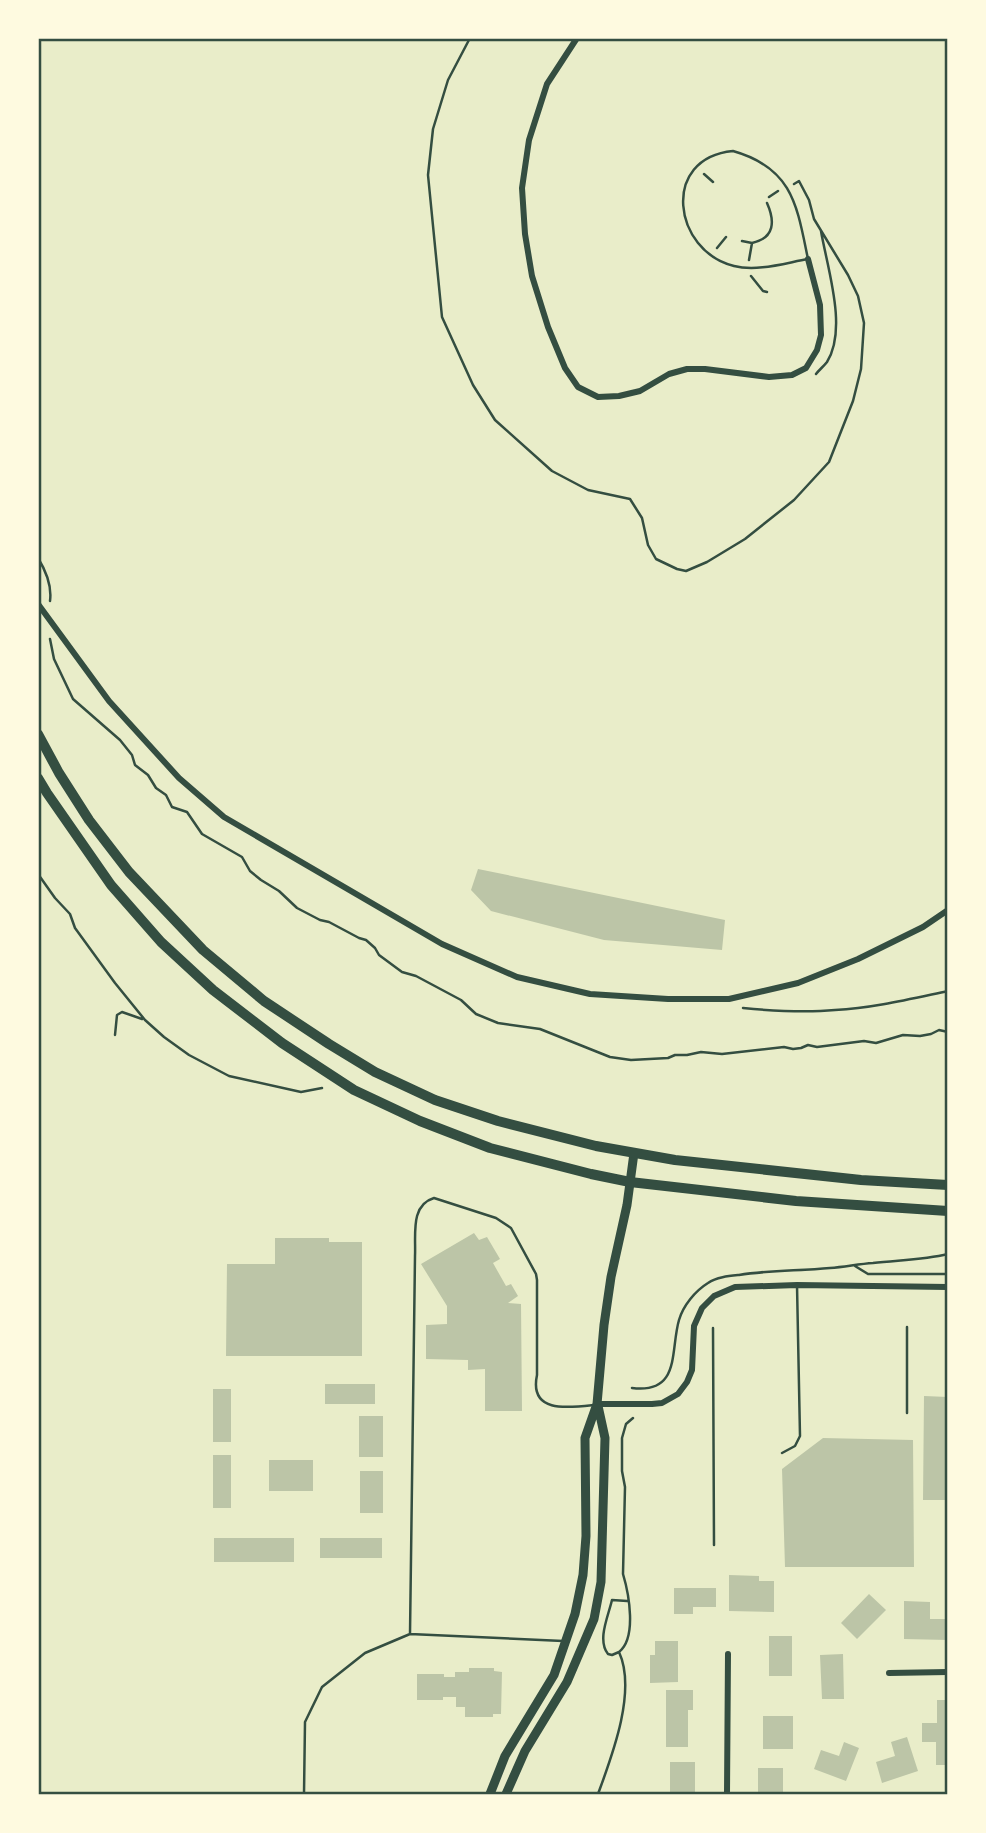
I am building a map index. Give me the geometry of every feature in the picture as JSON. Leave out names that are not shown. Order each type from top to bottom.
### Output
[{"type":"main road","points":[[38,734],[89,820],[129,872],[203,950],[264,1001],[375,1072],[435,1100],[498,1121],[596,1146],[675,1160],[861,1180],[947,1185]]},
{"type":"main road","points":[[38,778],[111,885],[160,942],[213,990],[282,1043],[354,1090],[420,1121],[490,1148],[630,1182],[796,1201],[947,1211]]},
{"type":"main road","points":[[490,1794],[505,1756],[554,1675],[575,1614],[583,1575],[586,1536],[585,1438],[597,1404],[611,1277],[627,1205],[634,1153]]},
{"type":"main road","points":[[506,1794],[525,1751],[566,1682],[594,1619],[601,1582],[605,1438],[597,1404]]},
{"type":"street","points":[[577,38],[547,83],[529,141],[522,188],[525,234],[532,276],[556,347],[565,368],[579,387],[598,397],[619,396],[639,391],[669,374],[687,369],[769,377],[792,375],[806,368],[817,350],[821,335],[820,304],[808,259]]},
{"type":"street","points":[[38,604],[109,701],[179,778],[224,817],[442,944],[517,977],[590,994],[668,999],[729,999],[797,983],[858,960],[923,927],[947,910]]},
{"type":"street","points":[[597,1404],[652,1404],[670,1400],[678,1394],[692,1370],[694,1326],[702,1308],[715,1296],[736,1287],[947,1287]]},
{"type":"street","points":[[727,1794],[728,1654]]},
{"type":"street","points":[[889,1673],[947,1672]]},
{"type":"lane","points":[[722,152],[733,152],[766,166],[787,186],[797,209],[808,259],[747,268],[735,267],[711,256],[701,246],[682,210],[684,186],[697,166],[708,157],[722,152]]},
{"type":"lane","points":[[410,1634],[415,1244],[417,1210],[425,1201],[434,1198],[496,1218],[511,1228],[537,1280],[535,1387],[539,1398],[548,1405],[571,1408],[597,1404]]},
{"type":"lane","points":[[782,1453],[795,1446],[800,1436],[797,1285]]},
{"type":"lane","points":[[906,1413],[907,1326]]},
{"type":"lane","points":[[713,1328],[714,1545]]},
{"type":"lane","points":[[304,1794],[305,1722],[322,1687],[365,1653],[410,1634],[565,1641],[582,1647]]},
{"type":"path","points":[[470,38],[448,80],[433,130],[428,175],[442,317],[458,356],[495,420],[552,471],[588,491],[630,499],[642,518],[648,545],[656,559],[677,569],[686,571],[707,562],[745,539],[794,500],[829,462],[853,401],[861,369],[864,323],[858,296],[849,275],[814,219],[809,200],[799,181],[787,186]]},
{"type":"path","points":[[703,173],[713,182]]},
{"type":"path","points":[[769,197],[779,191]]},
{"type":"path","points":[[742,241],[752,243],[764,239],[769,233],[772,215],[767,203]]},
{"type":"path","points":[[814,376],[827,362],[835,341],[837,318],[820,228]]},
{"type":"path","points":[[717,248],[726,237]]},
{"type":"path","points":[[747,268],[752,243]]},
{"type":"path","points":[[751,277],[767,292]]},
{"type":"path","points":[[38,558],[46,571],[51,592],[50,604]]},
{"type":"path","points":[[55,640],[49,634],[54,659],[73,699],[120,740],[132,755],[135,765],[166,795],[172,807],[187,812],[202,834],[242,857],[250,871],[279,891],[297,908],[366,940],[392,966],[461,1000],[476,1014],[498,1023],[552,1033],[573,1044],[610,1057],[631,1060],[655,1060],[701,1052],[722,1054],[784,1046],[793,1049],[808,1045],[817,1047],[864,1041],[876,1043],[903,1035],[920,1036],[939,1030],[947,1032]]},
{"type":"path","points":[[38,874],[70,914],[75,928],[98,961],[145,1020],[178,1048],[229,1076],[302,1092],[322,1088]]},
{"type":"path","points":[[729,999],[739,1007],[782,1012],[836,1010],[884,1004],[947,991]]},
{"type":"path","points":[[115,1035],[117,1015],[122,1012],[145,1020]]},
{"type":"path","points":[[855,1266],[867,1274],[947,1274]]},
{"type":"path","points":[[628,1601],[612,1600],[602,1638],[602,1645],[608,1654],[619,1652],[629,1639],[628,1601],[623,1574],[625,1487],[622,1438],[626,1424],[633,1418]]},
{"type":"path","points":[[598,1794],[621,1722],[625,1673],[619,1652]]},
{"type":"building","points":[[478,869],[725,920],[722,950],[604,940],[491,911],[471,890]]},
{"type":"building","points":[[474,1233],[479,1240],[487,1237],[500,1259],[493,1263],[506,1286],[511,1284],[518,1296],[508,1303],[521,1304],[522,1411],[485,1411],[485,1369],[468,1370],[468,1360],[426,1359],[426,1325],[447,1324],[447,1306],[421,1264]]},
{"type":"building","points":[[275,1238],[329,1238],[329,1242],[362,1242],[362,1356],[226,1356],[227,1264],[275,1264]]},
{"type":"building","points":[[325,1384],[375,1384],[375,1404],[325,1404]]},
{"type":"building","points":[[213,1389],[231,1389],[231,1442],[213,1442]]},
{"type":"building","points":[[924,1396],[948,1397],[948,1500],[923,1500]]},
{"type":"building","points":[[359,1416],[383,1416],[383,1457],[359,1457]]},
{"type":"building","points":[[823,1438],[913,1440],[914,1567],[785,1567],[782,1469]]},
{"type":"building","points":[[213,1455],[231,1455],[231,1508],[213,1508]]},
{"type":"building","points":[[269,1460],[313,1460],[313,1491],[269,1491]]},
{"type":"building","points":[[360,1471],[383,1471],[383,1513],[360,1513]]},
{"type":"building","points":[[214,1538],[294,1538],[294,1562],[214,1562]]},
{"type":"building","points":[[320,1538],[382,1538],[382,1558],[320,1558]]},
{"type":"building","points":[[729,1575],[759,1576],[759,1581],[774,1581],[774,1612],[729,1611]]},
{"type":"building","points":[[674,1588],[716,1588],[716,1607],[693,1607],[693,1614],[674,1614]]},
{"type":"building","points":[[869,1594],[886,1610],[857,1639],[841,1623]]},
{"type":"building","points":[[904,1601],[930,1602],[930,1619],[948,1619],[948,1640],[904,1639]]},
{"type":"building","points":[[769,1636],[792,1636],[792,1676],[769,1676]]},
{"type":"building","points":[[655,1641],[678,1641],[678,1682],[650,1683],[650,1655],[655,1655]]},
{"type":"building","points":[[843,1654],[844,1699],[822,1699],[820,1655]]},
{"type":"building","points":[[469,1668],[494,1668],[494,1671],[502,1672],[501,1714],[493,1714],[493,1717],[465,1717],[465,1707],[456,1707],[456,1697],[417,1700],[417,1674],[444,1674],[444,1677],[455,1677],[455,1672],[469,1672]]},
{"type":"building","points":[[666,1690],[693,1690],[693,1710],[688,1710],[688,1747],[666,1747]]},
{"type":"building","points":[[937,1700],[948,1700],[948,1765],[936,1765],[936,1742],[922,1742],[922,1723],[937,1723]]},
{"type":"building","points":[[763,1716],[793,1716],[793,1749],[763,1749]]},
{"type":"building","points":[[907,1737],[918,1771],[882,1783],[876,1762],[895,1756],[891,1742]]},
{"type":"building","points":[[844,1742],[859,1748],[846,1781],[814,1769],[821,1750],[839,1756]]},
{"type":"building","points":[[670,1762],[695,1762],[695,1794],[670,1794]]},
{"type":"building","points":[[758,1768],[783,1768],[783,1794],[758,1794]]}]
